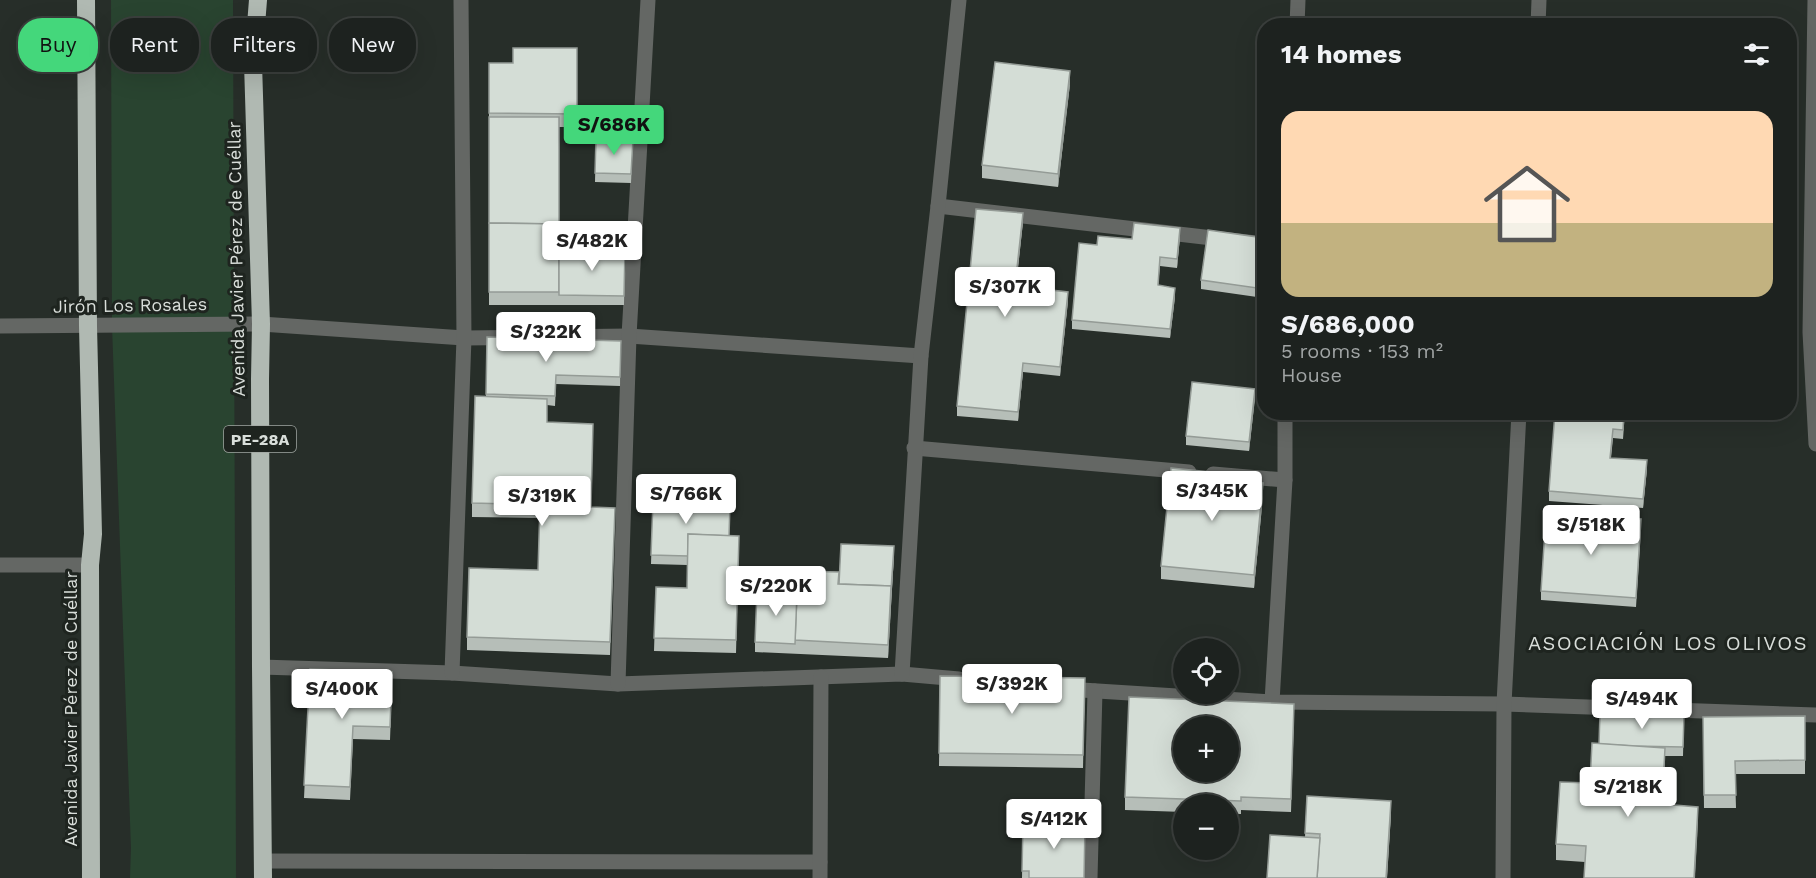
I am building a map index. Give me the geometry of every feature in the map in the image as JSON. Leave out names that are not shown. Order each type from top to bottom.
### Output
[{"type":"highway","name":"Avenida Javier Pérez de Cuéllar","points":[[86,0],[88,326],[93,534],[90,565],[91,878]]},
{"type":"highway","name":"Avenida Javier Pérez de Cuéllar","points":[[258,0],[253,63],[261,324],[263,870]]},
{"type":"street","points":[[452,673],[464,338],[461,0]]},
{"type":"street","points":[[618,684],[628,336],[648,0]]},
{"type":"street","points":[[902,674],[921,356],[959,0]]},
{"type":"street","points":[[1297,18],[1298,0]]},
{"type":"street","points":[[1538,18],[1539,0]]},
{"type":"street","points":[[1815,0],[1813,332],[1816,444]]},
{"type":"street","points":[[938,206],[1257,243]]},
{"type":"street","name":"Jirón Los Rosales","points":[[0,327],[261,324],[464,338],[628,336],[921,356]]},
{"type":"street","points":[[1272,702],[1285,480],[1285,420]]},
{"type":"street","points":[[1503,878],[1504,704],[1519,420]]},
{"type":"street","points":[[914,448],[1285,480]]},
{"type":"street","points":[[0,565],[90,565]]},
{"type":"street","points":[[261,668],[452,673],[618,684],[902,674],[970,680]]},
{"type":"street","points":[[263,870],[820,870],[821,677]]},
{"type":"street","points":[[1049,687],[1272,702],[1504,704],[1816,715]]},
{"type":"street","points":[[1090,878],[1095,691]]},
{"type":"green space","points":[[111,0],[233,0],[233,18],[211,18],[211,72],[233,72],[236,878],[130,878],[131,848],[112,326],[111,72],[199,72],[199,18],[111,18]]},
{"type":"building","points":[[513,48],[577,48],[577,114],[489,113],[489,63],[513,63]]},
{"type":"building","points":[[995,62],[1070,71],[1058,174],[982,165]]},
{"type":"building","points":[[489,117],[559,117],[559,224],[489,223]]},
{"type":"building","points":[[596,138],[633,139],[631,174],[595,173]]},
{"type":"building","points":[[976,209],[1023,213],[1015,286],[1068,292],[1060,367],[1023,363],[1018,412],[957,406]]},
{"type":"building","points":[[489,223],[559,224],[559,292],[489,292]]},
{"type":"building","points":[[1134,223],[1180,228],[1177,259],[1160,257],[1158,285],[1175,288],[1170,329],[1072,320],[1079,243],[1097,245],[1098,236],[1132,239]]},
{"type":"building","points":[[1208,230],[1257,237],[1257,288],[1201,280]]},
{"type":"building","points":[[559,248],[625,248],[624,296],[559,295]]},
{"type":"building","points":[[487,337],[621,341],[620,377],[556,375],[555,396],[486,394]]},
{"type":"building","points":[[1192,382],[1255,389],[1249,442],[1186,436]]},
{"type":"building","points":[[475,396],[547,399],[547,422],[593,424],[591,507],[615,508],[610,642],[467,637],[469,568],[538,570],[540,505],[472,503]]},
{"type":"building","points":[[1554,420],[1624,420],[1623,430],[1613,429],[1610,458],[1647,460],[1643,499],[1549,491]]},
{"type":"building","points":[[1171,468],[1231,474],[1231,479],[1263,483],[1254,575],[1161,566]]},
{"type":"building","points":[[653,501],[730,504],[729,536],[688,534],[688,556],[651,555]]},
{"type":"building","points":[[1546,514],[1641,519],[1636,598],[1541,591]]},
{"type":"building","points":[[688,534],[739,536],[736,640],[654,638],[656,587],[687,588]]},
{"type":"building","points":[[841,544],[894,546],[891,590],[891,586],[839,584]]},
{"type":"building","points":[[798,571],[839,572],[838,584],[891,586],[888,645],[795,640]]},
{"type":"building","points":[[757,591],[797,593],[795,644],[755,642]]},
{"type":"building","points":[[310,669],[392,672],[390,727],[353,726],[350,787],[304,785]]},
{"type":"building","points":[[940,676],[1085,678],[1083,755],[939,753]]},
{"type":"building","points":[[1129,697],[1173,699],[1173,704],[1239,704],[1239,702],[1294,704],[1291,799],[1241,797],[1241,801],[1239,801],[1239,794],[1173,794],[1173,799],[1125,797]]},
{"type":"building","points":[[1600,713],[1684,715],[1683,747],[1599,744]]},
{"type":"building","points":[[1805,716],[1805,760],[1735,761],[1736,795],[1704,795],[1703,717]]},
{"type":"building","points":[[1592,743],[1665,748],[1662,804],[1698,807],[1694,878],[1584,878],[1586,846],[1556,844],[1560,782],[1590,783]]},
{"type":"building","points":[[1307,796],[1391,801],[1386,878],[1317,878],[1320,834],[1305,833]]},
{"type":"building","points":[[1023,822],[1085,824],[1084,878],[1029,878],[1029,871],[1022,871]]},
{"type":"building","points":[[1270,835],[1320,838],[1317,878],[1267,878]]},
{"type":"district","name":"ASOCIACIÓN LOS OLIVOS","points":[[1668,643]]}]
